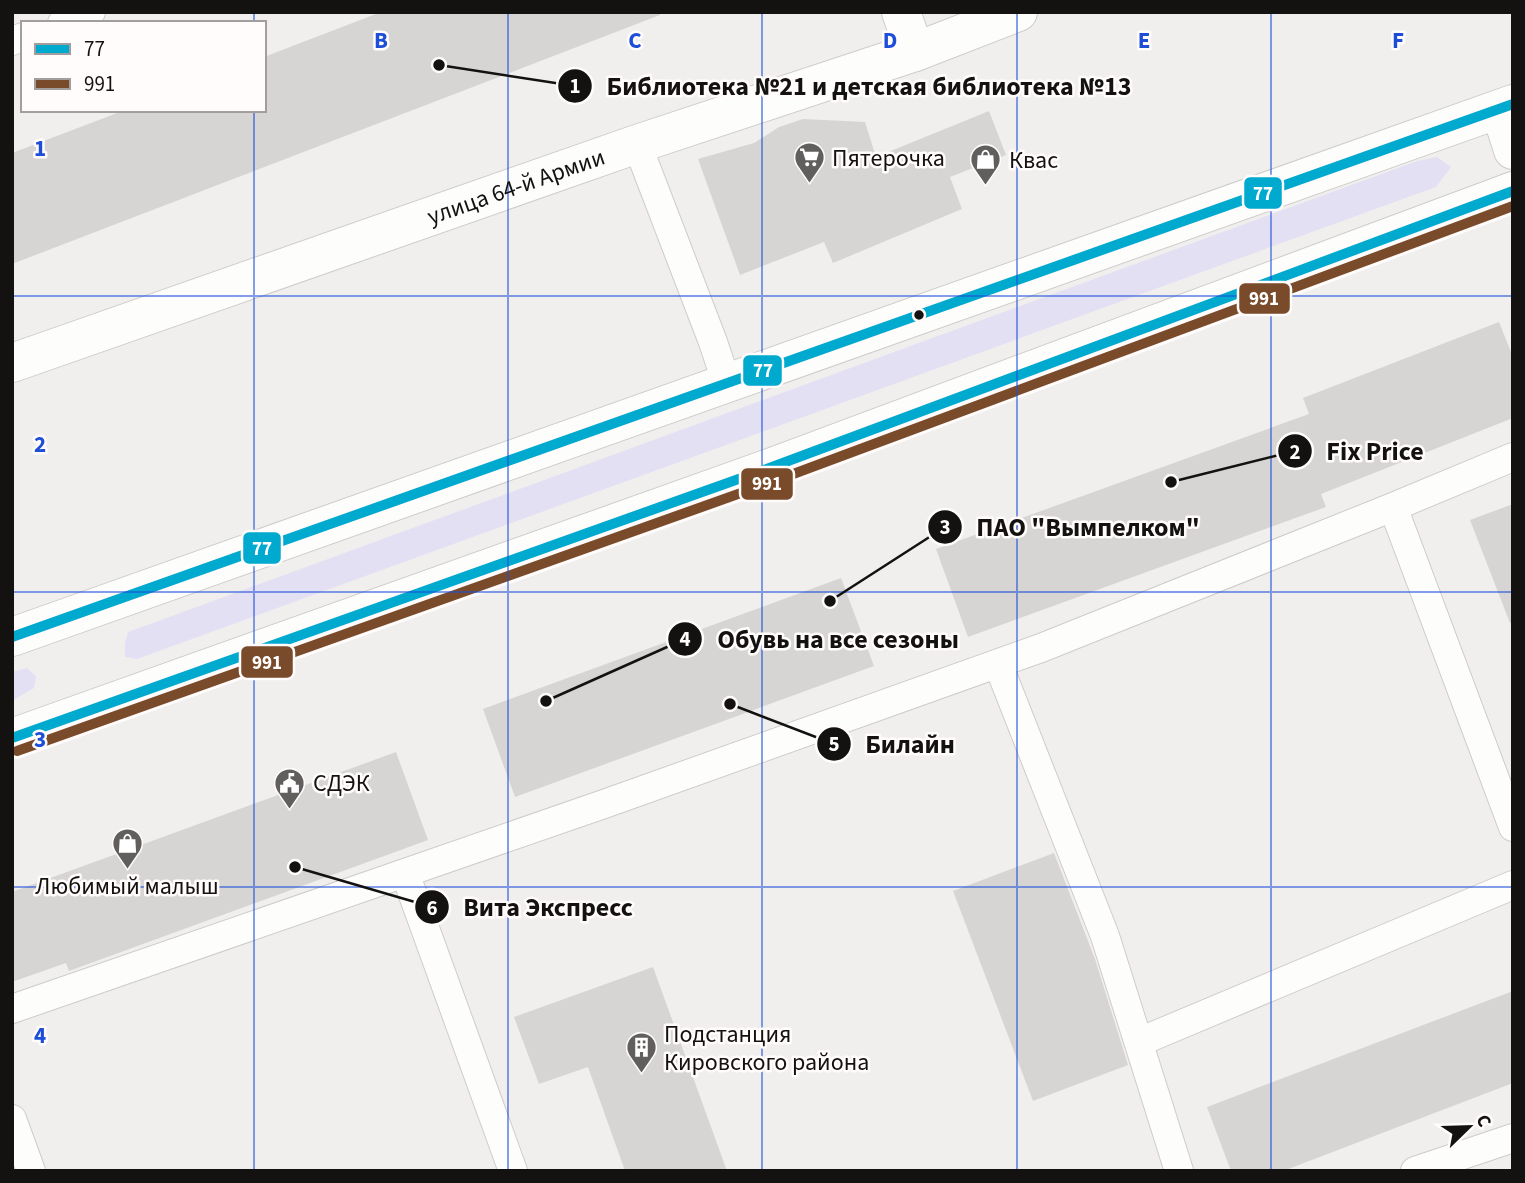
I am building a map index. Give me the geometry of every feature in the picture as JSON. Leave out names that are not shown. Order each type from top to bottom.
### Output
[{"type":"main road","points":[[901,12],[915,52]]},
{"type":"main road","name":"улица 64-й Армии","points":[[12,363],[638,144],[915,52],[1018,12]]},
{"type":"main road","points":[[12,636],[1506,107],[1513,150]]},
{"type":"main road","points":[[12,738],[751,475],[1513,191]]},
{"type":"lane","points":[[67,21],[91,12]]},
{"type":"lane","points":[[638,144],[727,384]]},
{"type":"lane","points":[[12,1009],[998,664],[1513,457]]},
{"type":"lane","points":[[1393,507],[1513,827]]},
{"type":"lane","points":[[998,664],[1105,936],[1180,1171]]},
{"type":"lane","points":[[405,873],[513,1171]]},
{"type":"lane","points":[[1139,1042],[1513,885]]},
{"type":"lane","points":[[12,1119],[31,1171]]},
{"type":"lane","points":[[1415,1171],[1513,1138]]},
{"type":"shaded area","points":[[1437,157],[1451,167],[1436,187],[137,659],[125,657],[128,632],[1417,161]]},
{"type":"shaded area","points":[[27,668],[36,676],[34,688],[12,701],[12,672]]},
{"type":"building","points":[[381,12],[660,12],[660,15],[12,264],[12,153],[120,112],[266,112],[266,56]]},
{"type":"building","points":[[989,111],[1006,155],[950,177],[962,209],[833,263],[824,242],[740,275],[698,159],[754,143],[779,127],[803,119],[865,122],[876,157]]},
{"type":"building","points":[[1499,322],[1513,357],[1513,418],[1321,494],[1326,507],[968,637],[936,549],[1309,414],[1303,398]]},
{"type":"building","points":[[1513,504],[1513,623],[1510,623],[1470,520]]},
{"type":"building","points":[[841,578],[874,666],[515,797],[483,709]]},
{"type":"building","points":[[396,752],[428,840],[69,971],[66,963],[12,982],[12,892]]},
{"type":"building","points":[[1054,853],[1095,959],[1128,1065],[1033,1101],[953,891]]},
{"type":"building","name":"Подстанция Кировского района","points":[[653,967],[727,1171],[625,1171],[588,1067],[539,1084],[514,1017]]},
{"type":"building","points":[[1513,991],[1513,1083],[1283,1171],[1231,1171],[1207,1107]]},
{"type":"transit line","name":"77","points":[[12,637],[1513,104]]},
{"type":"transit line","name":"77","points":[[12,738],[764,470],[1513,191]]},
{"type":"transit line","name":"991","points":[[17,751],[769,483],[1513,206]]},
{"type":"place","name":"Библиотека №21 и детская библиотека №13","points":[[439,65]]},
{"type":"place","name":"Пятерочка","points":[[809,185]]},
{"type":"place","name":"Квас","points":[[986,187]]},
{"type":"place","name":"Fix Price","points":[[1171,482]]},
{"type":"place","name":"ПАО \"Вымпелком\"","points":[[830,601]]},
{"type":"place","name":"Обувь на все сезоны","points":[[546,701]]},
{"type":"place","name":"Билайн","points":[[730,704]]},
{"type":"place","name":"СДЭК","points":[[290,810]]},
{"type":"place","name":"Вита Экспресс","points":[[295,867]]},
{"type":"place","name":"Любимый малыш","points":[[127,871]]},
{"type":"place","name":"Подстанция Кировского района","points":[[641,1075]]}]
